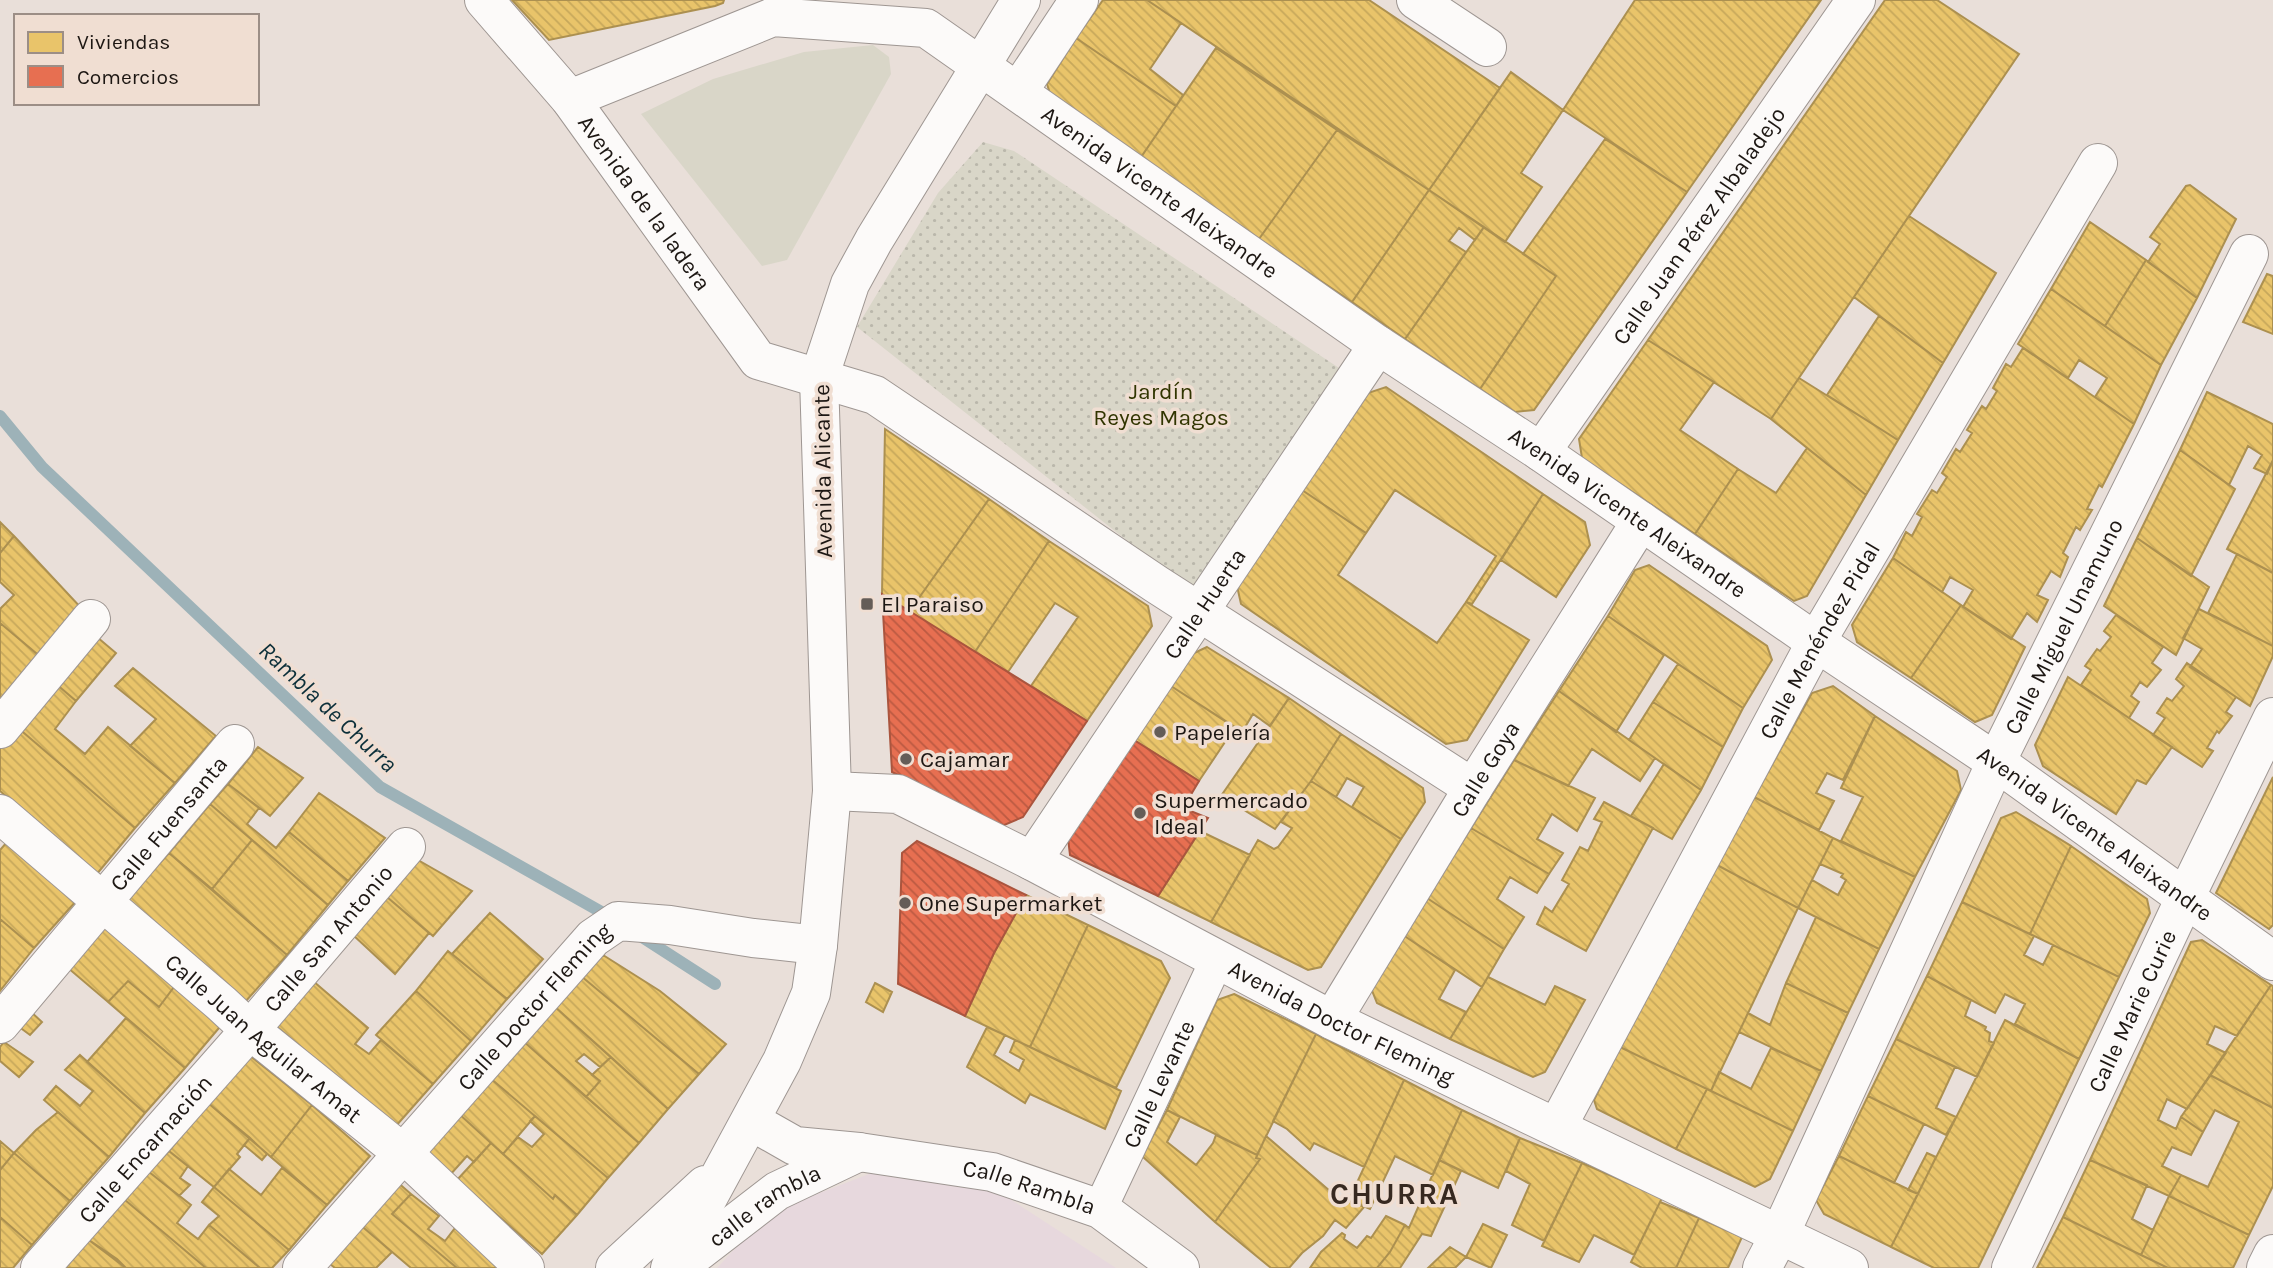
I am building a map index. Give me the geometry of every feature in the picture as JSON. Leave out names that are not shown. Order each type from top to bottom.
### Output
[{"type":"street","name":"Avenida de la ladera","points":[[484,0],[570,99],[758,360],[875,395],[1199,612],[1473,788]]},
{"type":"street","name":"Avenida Alicante","points":[[751,1121],[782,1060],[811,993],[818,945],[832,790],[819,378],[850,284],[874,240],[1021,0]]},
{"type":"street","points":[[1018,92],[1079,0]]},
{"type":"street","points":[[1416,0],[1487,47]]},
{"type":"street","name":"Calle Juan Pérez Albaladejo","points":[[1541,452],[1856,0]]},
{"type":"street","points":[[570,99],[780,8]]},
{"type":"street","name":"Avenida Vicente Aleixandre","points":[[780,8],[926,28],[1378,345],[1541,452],[1816,642],[1996,762],[2273,961]]},
{"type":"street","name":"Calle Menéndez Pidal","points":[[1557,1127],[1816,642],[2098,163]]},
{"type":"street","name":"Calle Miguel Unamuno","points":[[1762,1268],[1996,762],[2249,254]]},
{"type":"street","name":"Calle Huerta","points":[[1032,861],[1378,345]]},
{"type":"street","name":"Calle Goya","points":[[1332,1020],[1473,788],[1641,521]]},
{"type":"street","points":[[0,729],[91,619]]},
{"type":"street","name":"Calle Marie Curie","points":[[2011,1268],[2273,717]]},
{"type":"street","name":"Calle Fuensanta","points":[[0,1024],[235,744]]},
{"type":"street","name":"Avenida Doctor Fleming","points":[[832,790],[898,794],[1032,861],[1332,1020],[1849,1268]]},
{"type":"street","name":"Calle Juan Aguilar Amat","points":[[0,814],[250,1030],[404,1154],[525,1268]]},
{"type":"street","name":"Calle San Antonio","points":[[250,1030],[406,847]]},
{"type":"street","name":"Calle Doctor Fleming","points":[[302,1268],[593,938],[618,921],[670,925],[818,945]]},
{"type":"street","name":"Calle Levante","points":[[1100,1209],[1217,960]]},
{"type":"street","name":"Calle Encarnación","points":[[40,1268],[250,1030]]},
{"type":"street","points":[[670,1268],[751,1121]]},
{"type":"street","name":"Calle Rambla","points":[[751,1121],[795,1146],[859,1152],[992,1172],[1100,1209],[1180,1268]]},
{"type":"street","name":"calle rambla","points":[[677,1268],[777,1191],[859,1152]]},
{"type":"street","points":[[615,1268],[727,1165]]},
{"type":"street","points":[[2266,1268],[2273,1254]]},
{"type":"shaded area","points":[[900,1162],[999,1192],[1116,1268],[717,1268],[768,1213]]},
{"type":"green space","points":[[873,45],[889,57],[891,74],[787,260],[762,266],[641,114],[713,79],[804,52]]},
{"type":"green space","name":"Jardín Reyes Magos","points":[[983,142],[1014,151],[1339,368],[1192,592],[857,327],[938,193]]},
{"type":"building: Viviendas","points":[[512,0],[724,0],[715,6],[549,40]]},
{"type":"building: Viviendas","points":[[1103,0],[1147,0],[1181,23],[1150,69],[1183,95],[1176,106],[1076,38]]},
{"type":"building: Viviendas","points":[[1147,0],[1369,0],[1500,88],[1429,190]]},
{"type":"building: Viviendas","points":[[1635,0],[1821,0],[1687,192],[1563,110]]},
{"type":"building: Viviendas","points":[[1885,0],[1937,0],[2019,54],[1771,419],[1648,340]]},
{"type":"building: Viviendas","points":[[1076,38],[1176,106],[1139,160],[1052,100],[1047,84]]},
{"type":"building: Viviendas","points":[[1216,48],[1337,130],[1259,239],[1139,160]]},
{"type":"building: Viviendas","points":[[1511,72],[1563,110],[1521,173],[1542,187],[1505,242],[1429,190]]},
{"type":"building: Viviendas","points":[[1337,130],[1429,190],[1352,302],[1259,239]]},
{"type":"building: Viviendas","points":[[1605,139],[1687,192],[1534,410],[1515,412],[1480,389],[1556,276],[1523,254]]},
{"type":"building: Viviendas","points":[[2190,185],[2236,219],[2197,298],[2148,262],[2160,244],[2150,237],[2186,186]]},
{"type":"building: Viviendas","points":[[1429,190],[1484,227],[1475,240],[1459,228],[1449,241],[1466,252],[1405,339],[1352,302]]},
{"type":"building: Viviendas","points":[[1909,216],[1996,273],[1943,363],[1854,297]]},
{"type":"building: Viviendas","points":[[2090,222],[2146,260],[2105,326],[2051,289]]},
{"type":"building: Viviendas","points":[[1484,227],[1556,276],[1480,389],[1405,339]]},
{"type":"building: Viviendas","points":[[2146,260],[2197,298],[2161,365],[2105,326]]},
{"type":"building: Viviendas","points":[[2267,274],[2273,276],[2273,334],[2243,322]]},
{"type":"building: Viviendas","points":[[2051,289],[2161,365],[2134,424],[2095,397],[2107,378],[2079,360],[2068,378],[2018,344]]},
{"type":"building: Viviendas","points":[[1879,316],[1943,363],[1898,440],[1827,395]]},
{"type":"building: Viviendas","points":[[1648,340],[1714,382],[1680,430],[1738,469],[1695,534],[1582,458],[1579,439]]},
{"type":"building: Viviendas","points":[[2023,348],[2134,424],[2102,487],[2099,485],[2087,509],[2092,510],[2080,530],[2076,527],[2063,553],[2068,557],[2060,577],[2051,571],[2037,595],[2048,600],[2037,622],[2027,613],[2011,639],[1963,607],[1973,590],[1950,577],[1942,592],[1893,558],[1906,532],[1912,536],[1922,517],[1917,514],[1932,490],[1937,493],[1947,477],[1942,473],[1956,449],[1960,452],[1972,433],[1967,430],[1982,406],[1986,409],[1997,391],[1993,388],[2006,364],[2011,367]]},
{"type":"building: Viviendas","points":[[1799,378],[1898,440],[1866,495],[1771,419]]},
{"type":"building: Viviendas","points":[[1386,387],[1543,494],[1472,604],[1466,602],[1496,556],[1395,490],[1366,533],[1302,490],[1368,393]]},
{"type":"building: Viviendas","points":[[2207,392],[2273,424],[2273,460],[2267,474],[2254,468],[2262,455],[2248,446],[2229,485],[2180,450]]},
{"type":"building: Viviendas","points":[[885,429],[989,499],[909,612],[882,594]]},
{"type":"building: Viviendas","points":[[1807,448],[1866,495],[1807,596],[1794,601],[1695,534],[1738,469],[1776,493]]},
{"type":"building: Viviendas","points":[[2180,450],[2235,489],[2191,576],[2137,538]]},
{"type":"building: Viviendas","points":[[2273,460],[2273,573],[2227,549]]},
{"type":"building: Viviendas","points":[[1302,490],[1366,533],[1338,575],[1437,643],[1466,602],[1529,640],[1467,740],[1446,744],[1241,604],[1237,586]]},
{"type":"building: Viviendas","points":[[1543,494],[1585,522],[1590,545],[1556,597],[1501,560]]},
{"type":"building: Viviendas","points":[[989,499],[1049,541],[975,652],[909,612]]},
{"type":"building: Viviendas","points":[[0,522],[14,536],[0,553]]},
{"type":"building: Viviendas","points":[[14,536],[84,611],[42,658],[0,623],[0,609],[14,595],[0,582],[0,553]]},
{"type":"building: Viviendas","points":[[2137,538],[2209,587],[2176,655],[2104,606]]},
{"type":"building: Viviendas","points":[[1049,541],[1148,606],[1152,626],[1087,721],[1031,686],[1078,617],[1055,603],[1008,672],[975,652]]},
{"type":"building: Viviendas","points":[[2237,554],[2273,573],[2273,646],[2208,613]]},
{"type":"building: Viviendas","points":[[1893,558],[1961,605],[1911,678],[1857,642],[1852,625]]},
{"type":"building: Viviendas","points":[[1649,565],[1767,646],[1772,660],[1743,708],[1608,616],[1635,570]]},
{"type":"building: Viviendas","points":[[1961,605],[2025,647],[1992,715],[1975,722],[1911,678]]},
{"type":"building: Viviendas","points":[[2199,609],[2273,646],[2273,656],[2250,706],[2190,667],[2202,649],[2183,638]]},
{"type":"building: Viviendas","points":[[2116,615],[2163,647],[2152,663],[2161,670],[2147,687],[2140,682],[2131,696],[2139,702],[2129,718],[2081,685],[2091,670],[2085,666],[2097,649],[2100,651],[2111,637],[2104,631]]},
{"type":"building: Viviendas","points":[[1608,616],[1664,655],[1616,732],[1559,691]]},
{"type":"building: Viviendas","points":[[0,623],[42,658],[0,705]]},
{"type":"building: Viviendas","points":[[97,637],[116,653],[76,701],[55,683]]},
{"type":"building: Viviendas","points":[[1207,647],[1289,698],[1270,726],[1253,714],[1242,732],[1171,686],[1192,654]]},
{"type":"building: Viviendas","points":[[2187,663],[2236,697],[2226,712],[2232,716],[2219,733],[2217,731],[2207,748],[2213,751],[2202,767],[2153,735],[2165,718],[2157,713],[2167,698],[2172,701],[2184,686],[2176,679]]},
{"type":"building: Viviendas","points":[[1678,664],[1743,708],[1723,747],[1653,702]]},
{"type":"building: Viviendas","points":[[133,668],[216,736],[175,783],[130,746],[156,719],[115,686]]},
{"type":"building: Viviendas","points":[[2068,677],[2172,747],[2146,784],[2137,780],[2116,814],[2043,766],[2035,745]]},
{"type":"building: Viviendas","points":[[55,683],[76,701],[55,729],[85,754],[108,727],[175,783],[135,828],[17,727]]},
{"type":"building: Viviendas","points":[[1171,686],[1235,727],[1199,781],[1134,740]]},
{"type":"building: Viviendas","points":[[1833,686],[1875,716],[1843,780],[1827,773],[1816,793],[1834,801],[1819,830],[1754,797],[1812,693]]},
{"type":"building: Viviendas","points":[[1559,691],[1655,758],[1640,781],[1592,749],[1568,786],[1514,760]]},
{"type":"building: Viviendas","points":[[1289,698],[1341,734],[1311,781],[1275,829],[1221,796]]},
{"type":"building: Viviendas","points":[[1653,702],[1723,747],[1701,790],[1629,740]]},
{"type":"building: Viviendas","points":[[1875,716],[1957,771],[1961,790],[1915,877],[1841,841],[1863,797],[1841,788]]},
{"type":"building: Viviendas","points":[[17,727],[135,828],[96,875],[0,791],[0,747]]},
{"type":"building: Viviendas","points":[[1341,734],[1423,788],[1425,802],[1401,839],[1352,807],[1364,787],[1347,778],[1336,797],[1311,781]]},
{"type":"building: Viviendas","points":[[258,747],[303,778],[270,816],[228,784]]},
{"type":"building: Viviendas","points":[[1514,760],[1595,798],[1577,831],[1552,814],[1537,839],[1563,853],[1549,874],[1471,828]]},
{"type":"building: Viviendas","points":[[1664,764],[1701,790],[1672,839],[1631,816]]},
{"type":"building: Viviendas","points":[[2273,777],[2273,925],[2269,929],[2216,893]]},
{"type":"building: Viviendas","points":[[1311,781],[1401,839],[1321,967],[1308,970],[1211,922],[1258,840],[1274,849],[1292,828],[1281,822]]},
{"type":"building: Viviendas","points":[[228,784],[259,808],[247,824],[276,848],[289,832],[348,881],[328,905],[210,804]]},
{"type":"building: Viviendas","points":[[319,793],[385,838],[348,881],[289,832]]},
{"type":"building: Viviendas","points":[[1754,797],[1833,838],[1798,908],[1717,865]]},
{"type":"building: Viviendas","points":[[1604,802],[1653,828],[1586,951],[1537,924],[1545,907],[1552,912],[1569,884],[1562,880],[1580,847],[1588,851],[1602,822],[1594,819]]},
{"type":"building: Viviendas","points":[[210,804],[252,840],[212,889],[169,853]]},
{"type":"building: Viviendas","points":[[2016,812],[2071,846],[2030,934],[1962,902],[2001,818]]},
{"type":"building: Viviendas","points":[[1471,828],[1549,874],[1537,893],[1510,877],[1497,899],[1524,917],[1504,949],[1427,898]]},
{"type":"building: Viviendas","points":[[1200,831],[1250,855],[1211,922],[1158,896]]},
{"type":"building: Viviendas","points":[[1833,838],[1915,877],[1879,949],[1798,908],[1812,880],[1838,895],[1846,880],[1841,877],[1843,874],[1820,864]]},
{"type":"building: Viviendas","points":[[252,840],[328,905],[287,955],[212,889]]},
{"type":"building: Viviendas","points":[[8,841],[78,899],[34,948],[0,919],[0,850]]},
{"type":"building: Viviendas","points":[[2071,846],[2147,899],[2150,913],[2119,977],[2030,934]]},
{"type":"building: Viviendas","points":[[169,853],[287,955],[245,1002],[127,899]]},
{"type":"building: Viviendas","points":[[418,860],[472,891],[433,936],[387,897]]},
{"type":"building: Viviendas","points":[[1717,865],[1798,908],[1711,1091],[1620,1047]]},
{"type":"building: Viviendas","points":[[1026,895],[1088,925],[1030,1047],[965,1016],[994,953]]},
{"type":"building: Viviendas","points":[[387,897],[429,933],[395,974],[354,936]]},
{"type":"building: Viviendas","points":[[1427,898],[1504,949],[1482,987],[1403,935]]},
{"type":"building: Viviendas","points":[[1962,902],[2034,936],[2024,955],[2043,965],[2053,945],[2119,977],[2079,1059],[2015,1024],[2025,1004],[2005,994],[1995,1013],[1927,976]]},
{"type":"building: Viviendas","points":[[490,913],[543,959],[507,999],[452,954]]},
{"type":"building: Viviendas","points":[[1816,917],[1879,949],[1848,1013],[1786,983]]},
{"type":"building: Viviendas","points":[[0,919],[34,948],[0,991]]},
{"type":"building: Viviendas","points":[[106,924],[177,983],[159,1007],[128,981],[108,1002],[68,968]]},
{"type":"building: Viviendas","points":[[1088,925],[1161,961],[1170,978],[1116,1088],[1030,1047]]},
{"type":"building: Viviendas","points":[[1403,935],[1455,970],[1439,999],[1466,1012],[1450,1039],[1377,1003],[1371,988]]},
{"type":"building: Viviendas","points":[[2202,940],[2271,985],[2237,1036],[2215,1026],[2207,1044],[2226,1053],[2187,1109],[2167,1099],[2158,1120],[2176,1129],[2181,1117],[2203,1132],[2191,1155],[2172,1147],[2162,1166],[2181,1175],[2169,1196],[2090,1160],[2191,942]]},
{"type":"building: Viviendas","points":[[448,951],[507,999],[471,1041],[416,991]]},
{"type":"building: Viviendas","points":[[603,955],[660,991],[726,1044],[699,1074],[581,976]]},
{"type":"building: Viviendas","points":[[581,976],[699,1074],[668,1109],[554,1006]]},
{"type":"building: Viviendas","points":[[1927,976],[1971,1000],[1965,1016],[1986,1027],[1985,1030],[1990,1033],[1989,1041],[1994,1043],[1977,1077],[1896,1039]]},
{"type":"building: Viviendas","points":[[1488,977],[1545,1005],[1555,986],[1585,1000],[1545,1072],[1533,1077],[1450,1039]]},
{"type":"building: Viviendas","points":[[128,981],[159,1007],[177,983],[224,1022],[185,1068],[108,1002]]},
{"type":"building: Viviendas","points":[[313,981],[368,1028],[355,1044],[369,1054],[381,1040],[433,1084],[395,1127],[276,1026]]},
{"type":"building: Viviendas","points":[[875,983],[892,992],[883,1012],[866,1002]]},
{"type":"building: Viviendas","points":[[1786,983],[1848,1013],[1821,1071],[1739,1032],[1748,1013],[1770,1025]]},
{"type":"building: Viviendas","points":[[2271,985],[2273,986],[2273,1108],[2210,1075]]},
{"type":"building: Viviendas","points":[[416,991],[471,1041],[433,1084],[376,1035]]},
{"type":"building: Viviendas","points":[[1234,994],[1316,1034],[1257,1155],[1167,1110],[1217,1000]]},
{"type":"building: Viviendas","points":[[554,1006],[611,1057],[600,1067],[584,1054],[576,1061],[600,1081],[586,1097],[522,1040]]},
{"type":"building: Viviendas","points":[[30,1011],[42,1022],[30,1035],[18,1026]]},
{"type":"building: Viviendas","points":[[126,1018],[185,1068],[145,1113],[87,1062]]},
{"type":"building: Viviendas","points":[[2005,1020],[2079,1059],[1978,1268],[1934,1268],[1891,1247]]},
{"type":"building: Viviendas","points":[[987,1027],[1005,1035],[994,1055],[1019,1071],[1024,1060],[1010,1052],[1015,1040],[1121,1091],[1105,1129],[1030,1094],[1025,1103],[967,1067]]},
{"type":"building: Viviendas","points":[[1316,1034],[1404,1080],[1364,1167],[1314,1143],[1310,1150],[1287,1129],[1273,1121]]},
{"type":"building: Viviendas","points":[[1896,1039],[1955,1067],[1936,1108],[1956,1117],[1946,1135],[1868,1096]]},
{"type":"building: Viviendas","points":[[522,1040],[639,1143],[608,1178],[490,1078]]},
{"type":"building: Viviendas","points":[[4,1042],[33,1062],[19,1077],[0,1061],[0,1047]]},
{"type":"building: Viviendas","points":[[1620,1047],[1707,1089],[1676,1149],[1597,1109],[1594,1100]]},
{"type":"building: Viviendas","points":[[1771,1048],[1821,1071],[1793,1131],[1711,1091],[1719,1072],[1751,1089]]},
{"type":"building: Viviendas","points":[[80,1055],[145,1113],[109,1157],[44,1100],[56,1086],[80,1106],[93,1091],[65,1070]]},
{"type":"building: Viviendas","points":[[249,1055],[312,1105],[271,1157],[208,1103]]},
{"type":"building: Viviendas","points":[[611,1057],[668,1109],[639,1143],[586,1097],[600,1081],[592,1075]]},
{"type":"building: Viviendas","points":[[2210,1075],[2273,1108],[2273,1186],[2249,1235],[2169,1196],[2181,1175],[2208,1187],[2239,1122],[2215,1110],[2203,1132],[2181,1117]]},
{"type":"building: Viviendas","points":[[490,1078],[535,1116],[503,1154],[458,1113]]},
{"type":"building: Viviendas","points":[[1404,1080],[1462,1110],[1433,1175],[1395,1156],[1370,1209],[1349,1200]]},
{"type":"building: Viviendas","points":[[1707,1089],[1793,1131],[1770,1179],[1755,1187],[1676,1149]]},
{"type":"building: Viviendas","points":[[1868,1096],[1924,1124],[1894,1183],[1839,1156]]},
{"type":"building: Viviendas","points":[[208,1103],[250,1138],[237,1154],[240,1157],[214,1187],[169,1151]]},
{"type":"building: Viviendas","points":[[312,1105],[370,1156],[327,1205],[271,1157]]},
{"type":"building: Viviendas","points":[[1167,1110],[1180,1117],[1167,1142],[1196,1165],[1216,1135],[1260,1159],[1215,1222],[1142,1156]]},
{"type":"building: Viviendas","points":[[1462,1110],[1520,1138],[1498,1188],[1439,1160]]},
{"type":"building: Viviendas","points":[[58,1112],[109,1157],[70,1201],[14,1153]]},
{"type":"building: Viviendas","points":[[458,1113],[491,1143],[474,1162],[467,1156],[450,1175],[424,1150]]},
{"type":"building: Viviendas","points":[[535,1116],[608,1178],[577,1215],[555,1195],[553,1199],[503,1154],[518,1137],[532,1147],[544,1134],[530,1121]]},
{"type":"building: Viviendas","points":[[1266,1136],[1345,1204],[1349,1200],[1364,1207],[1346,1228],[1335,1220],[1323,1236],[1289,1268],[1271,1268],[1215,1222],[1260,1159],[1256,1158]]},
{"type":"building: Viviendas","points":[[250,1138],[267,1154],[262,1160],[244,1145]]},
{"type":"building: Viviendas","points":[[1520,1138],[1582,1163],[1544,1241],[1512,1225],[1530,1184],[1506,1171]]},
{"type":"building: Viviendas","points":[[0,1141],[14,1153],[0,1170]]},
{"type":"building: Viviendas","points":[[491,1143],[553,1199],[555,1195],[577,1215],[542,1254],[457,1180]]},
{"type":"building: Viviendas","points":[[169,1151],[188,1166],[180,1178],[190,1185],[179,1196],[149,1172]]},
{"type":"building: Viviendas","points":[[14,1153],[70,1201],[32,1245],[0,1217],[0,1170]]},
{"type":"building: Viviendas","points":[[1927,1153],[1936,1157],[1918,1194],[1908,1190]]},
{"type":"building: Viviendas","points":[[1839,1156],[1918,1194],[1891,1247],[1824,1214],[1816,1200]]},
{"type":"building: Viviendas","points":[[1439,1160],[1461,1171],[1431,1236],[1422,1234],[1400,1268],[1377,1268],[1390,1252],[1405,1225],[1409,1228]]},
{"type":"building: Viviendas","points":[[2090,1160],[2147,1185],[2132,1219],[2153,1230],[2141,1255],[2063,1217]]},
{"type":"building: Viviendas","points":[[1582,1163],[1662,1198],[1634,1255],[1594,1235],[1579,1262],[1542,1246]]},
{"type":"building: Viviendas","points":[[282,1168],[327,1205],[289,1250],[214,1187],[229,1169],[261,1195]]},
{"type":"building: Viviendas","points":[[149,1172],[191,1205],[177,1223],[198,1239],[209,1225],[260,1268],[206,1268],[125,1200]]},
{"type":"building: Viviendas","points":[[395,1180],[411,1194],[392,1214],[457,1268],[411,1268],[358,1223]]},
{"type":"building: Viviendas","points":[[214,1187],[289,1250],[272,1268],[260,1268],[209,1225],[219,1216],[202,1202]]},
{"type":"building: Viviendas","points":[[411,1194],[439,1216],[428,1229],[445,1241],[455,1228],[501,1268],[457,1268],[392,1214]]},
{"type":"building: Viviendas","points":[[2169,1196],[2249,1235],[2233,1268],[2168,1268],[2141,1255]]},
{"type":"building: Viviendas","points":[[125,1200],[206,1268],[126,1268],[89,1240]]},
{"type":"building: Viviendas","points":[[1660,1202],[1699,1218],[1676,1268],[1642,1268],[1631,1262]]},
{"type":"building: Viviendas","points":[[1386,1216],[1405,1225],[1390,1252],[1377,1268],[1310,1268],[1321,1252],[1342,1233],[1345,1235],[1344,1239],[1357,1248],[1367,1236],[1371,1238]]},
{"type":"building: Viviendas","points":[[0,1217],[32,1245],[13,1268],[0,1268]]},
{"type":"building: Viviendas","points":[[2063,1217],[2141,1255],[2168,1268],[2037,1268]]},
{"type":"building: Viviendas","points":[[1699,1218],[1742,1237],[1728,1268],[1676,1268]]},
{"type":"building: Viviendas","points":[[358,1223],[392,1252],[376,1268],[335,1268],[325,1260]]},
{"type":"building: Viviendas","points":[[1483,1224],[1507,1235],[1491,1268],[1466,1257]]},
{"type":"building: Viviendas","points":[[89,1240],[117,1259],[126,1268],[65,1268]]},
{"type":"building: Viviendas","points":[[1450,1247],[1466,1257],[1455,1268],[1428,1268]]},
{"type":"building: Comercios","points":[[882,594],[1087,721],[1023,817],[1002,826],[892,772]]},
{"type":"building: Comercios","name":"Supermercado Ideal","points":[[1134,740],[1199,781],[1183,808],[1208,818],[1158,896],[1070,855],[1068,838]]},
{"type":"building: Comercios","points":[[917,841],[1026,895],[994,953],[965,1016],[898,984],[902,853]]},
{"type":"waterway","name":"Rambla de Churra","points":[[0,416],[42,467],[380,787],[612,918]]},
{"type":"waterway","name":"Rambla de Churra","points":[[639,935],[715,984]]},
{"type":"place","name":"El Paraiso","points":[[867,604]]},
{"type":"place","name":"Papelería","points":[[1160,732]]},
{"type":"place","name":"Cajamar","points":[[906,759]]},
{"type":"place","name":"Supermercado Ideal","points":[[1140,813]]},
{"type":"place","name":"One Supermarket","points":[[905,903]]},
{"type":"district","name":"CHURRA","points":[[1395,1194]]}]
